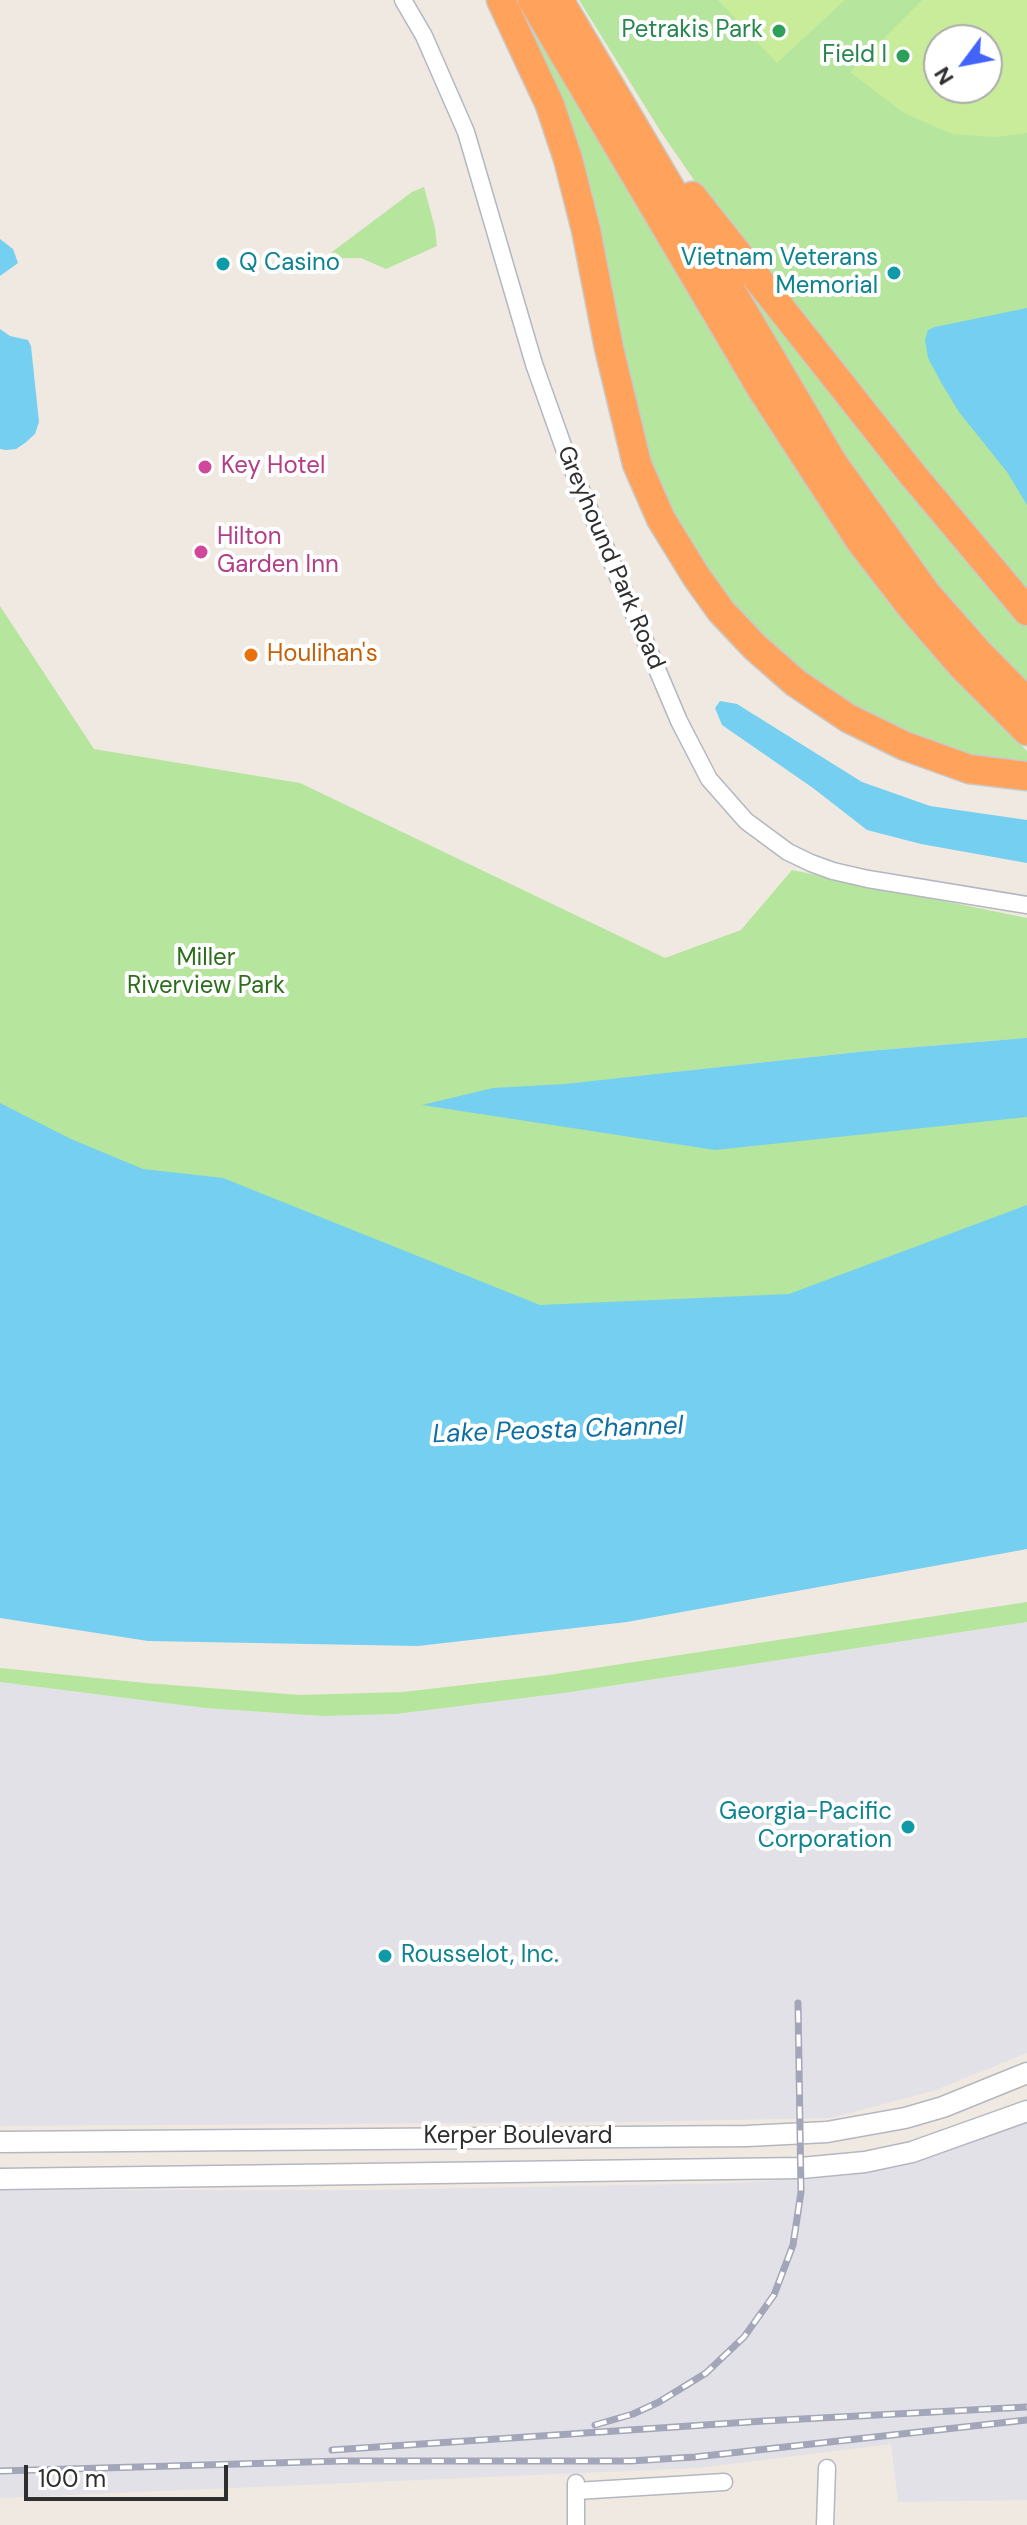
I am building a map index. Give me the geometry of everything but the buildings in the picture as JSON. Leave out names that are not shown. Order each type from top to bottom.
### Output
[{"type":"highway","points":[[501,0],[550,105],[568,159],[637,464],[661,519],[696,576],[721,611],[755,647],[796,683],[848,718],[905,746],[969,769],[1027,776]]},
{"type":"highway","points":[[532,0],[811,468],[860,541],[911,607],[970,659],[1027,702]]},
{"type":"highway","points":[[559,0],[833,463],[970,659],[1027,731]]},
{"type":"highway","points":[[582,39],[613,72],[691,195],[730,247],[949,520],[1027,611]]},
{"type":"street","name":"Greyhound Park Road","points":[[403,0],[424,36],[466,132],[534,364],[566,454],[679,721],[709,779],[746,821],[768,838],[788,852],[833,871],[1027,905]]},
{"type":"street","name":"Kerper Boulevard","points":[[0,2142],[747,2136],[827,2132],[905,2118],[943,2107],[1027,2073]]},
{"type":"street","name":"Kerper Boulevard","points":[[0,2179],[801,2168],[865,2162],[912,2152],[1027,2111]]},
{"type":"street","points":[[825,2525],[827,2468]]},
{"type":"street","points":[[576,2525],[576,2486],[724,2482]]},
{"type":"shaded area","points":[[1027,1622],[1027,2053],[933,2091],[830,2118],[0,2126],[0,1682],[205,1708],[322,1716],[396,1714],[564,1693]]},
{"type":"shaded area","points":[[1027,2122],[1027,2500],[898,2502],[891,2444],[698,2468],[0,2498],[0,2190],[368,2190],[738,2183],[859,2174],[925,2159]]},
{"type":"green space","points":[[579,0],[1027,0],[1027,596],[738,244],[661,132]]},
{"type":"green space","name":"Petrakis Park","points":[[718,0],[845,0],[777,63]]},
{"type":"green space","name":"Field I","points":[[922,0],[1027,0],[1027,133],[995,137],[952,134],[904,113],[850,72]]},
{"type":"green space","points":[[524,15],[809,490],[849,550],[951,676],[1027,751],[1027,767],[986,762],[868,720],[800,675],[709,580],[648,469],[521,16]]},
{"type":"green space","points":[[424,187],[437,246],[386,269],[361,258],[324,258],[412,192]]},
{"type":"green space","points":[[747,288],[1005,603],[1027,625],[1027,684],[930,579],[850,467],[744,290]]},
{"type":"green space","name":"Miller Riverview Park","points":[[0,606],[94,749],[300,783],[665,958],[741,930],[792,870],[1027,918],[1027,1273],[598,1341],[0,1130]],"holes":[[[1016,1039],[668,1073],[867,1051]]]},
{"type":"green space","points":[[1027,1602],[1027,1622],[564,1693],[396,1714],[322,1716],[205,1708],[0,1682],[0,1668],[300,1695],[403,1692],[549,1675]]},
{"type":"water","points":[[0,239],[13,249],[18,263],[0,276]]},
{"type":"water","points":[[1027,308],[1027,505],[1007,472],[959,412],[928,358],[925,340],[928,330],[935,327]]},
{"type":"water","points":[[0,329],[10,336],[28,340],[31,346],[39,422],[35,434],[25,443],[16,449],[6,450],[0,449]]},
{"type":"water","points":[[720,701],[737,704],[862,782],[930,806],[1027,820],[1027,863],[921,844],[867,830],[722,725],[715,708]]},
{"type":"water","points":[[1027,1038],[1027,1117],[715,1150],[422,1105],[493,1088],[565,1084],[867,1051]]},
{"type":"water","name":"Lake Peosta Channel","points":[[0,1103],[71,1139],[143,1169],[223,1178],[540,1305],[789,1294],[1027,1205],[1027,1549],[627,1622],[418,1646],[148,1641],[0,1618]]},
{"type":"railway","points":[[595,2425],[633,2414],[659,2402],[706,2373],[744,2337],[774,2295],[793,2245],[801,2192],[798,2003]]},
{"type":"railway","points":[[332,2450],[1027,2407]]},
{"type":"railway","points":[[0,2471],[341,2461],[630,2461],[695,2457],[1027,2420]]},
{"type":"place","name":"Petrakis Park","points":[[779,31]]},
{"type":"place","name":"Field I","points":[[903,56]]},
{"type":"place","name":"Q Casino","points":[[223,264]]},
{"type":"place","name":"Vietnam Veterans Memorial","points":[[894,273]]},
{"type":"place","name":"Key Hotel","points":[[205,467]]},
{"type":"place","name":"Hilton Garden Inn","points":[[201,552]]},
{"type":"place","name":"Houlihan's","points":[[251,655]]},
{"type":"place","name":"Georgia-Pacific Corporation","points":[[908,1827]]},
{"type":"place","name":"Rousselot, Inc.","points":[[385,1956]]}]
